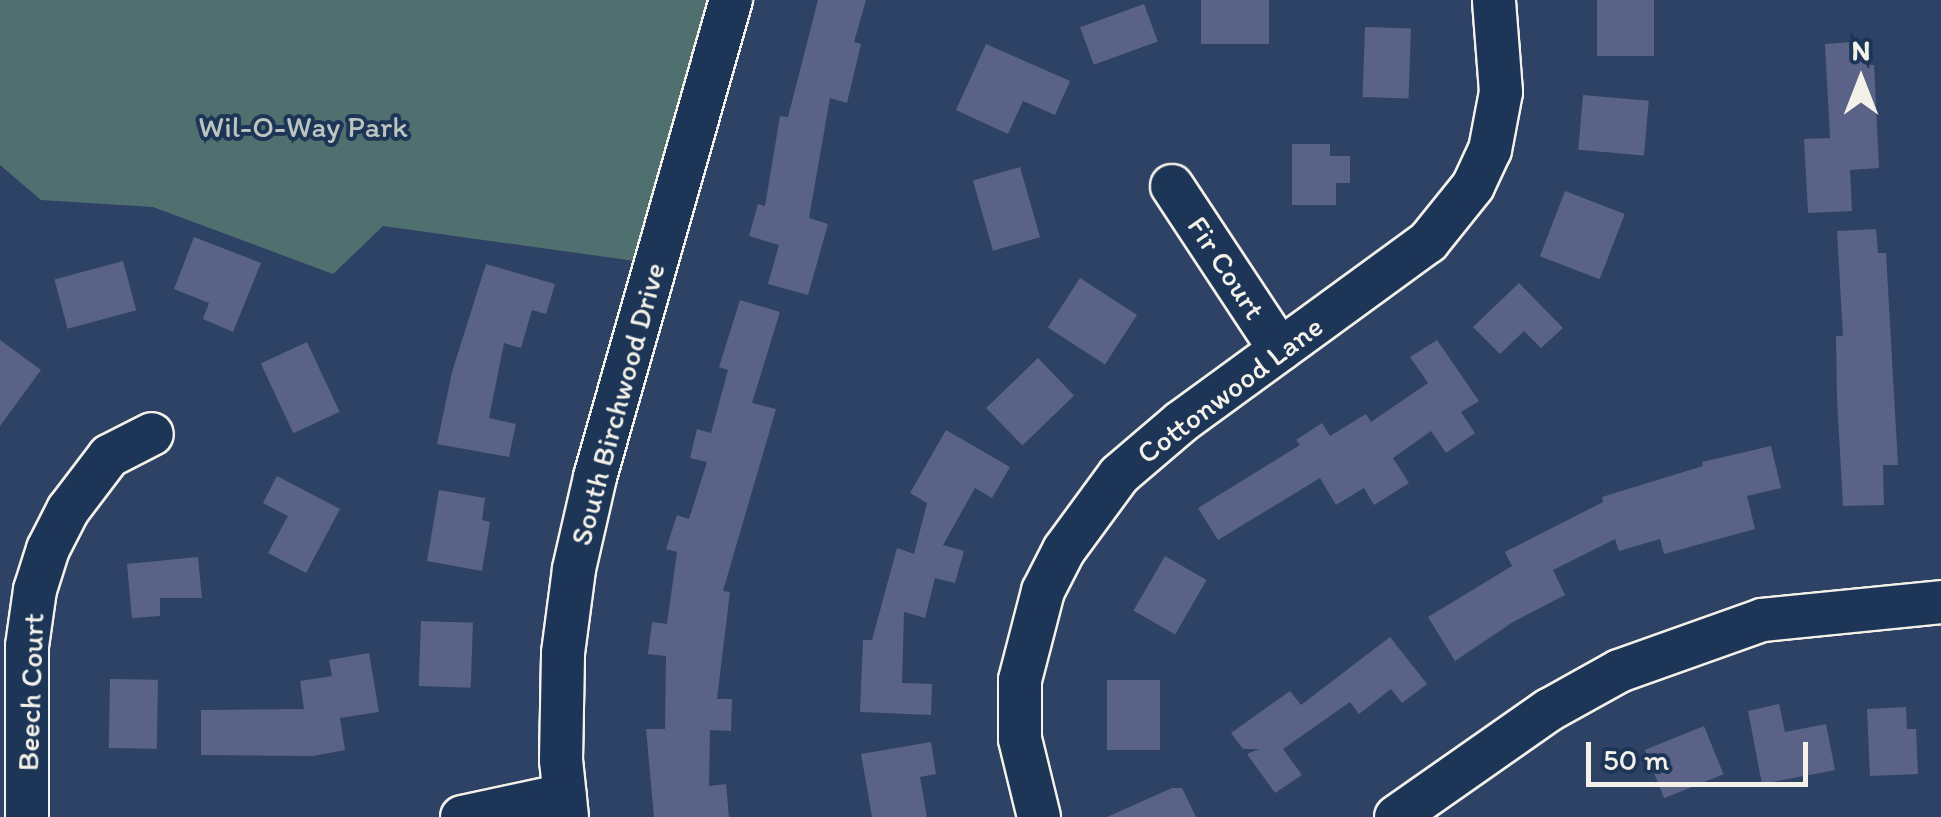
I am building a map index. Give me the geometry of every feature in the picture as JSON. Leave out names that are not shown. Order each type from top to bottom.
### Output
[{"type":"street","name":"South Birchwood Drive","points":[[566,806],[563,653],[574,569],[600,458],[731,0]]},
{"type":"street","name":"Cottonwood Lane","points":[[1039,817],[1020,739],[1020,680],[1044,591],[1064,550],[1119,475],[1181,422],[1428,242],[1474,186],[1490,150],[1500,92],[1494,0]]},
{"type":"street","name":"Fir Court","points":[[1172,186],[1280,350]]},
{"type":"street","name":"Beech Court","points":[[27,817],[27,646],[35,590],[48,549],[68,510],[102,464],[152,434]]},
{"type":"street","points":[[1408,814],[1549,710],[1619,671],[1726,629],[1825,610],[1941,602]]},
{"type":"street","points":[[462,817],[566,806]]},
{"type":"green space","name":"Wil-O-Way Park","points":[[0,0],[708,0],[635,261],[383,226],[333,274],[153,207],[41,200],[0,165]]},
{"type":"building","points":[[818,0],[866,0],[854,42],[861,44],[847,103],[830,98],[809,218],[828,224],[808,295],[768,284],[779,245],[749,236],[758,204],[765,206],[780,116],[788,117]]},
{"type":"building","points":[[1201,0],[1269,0],[1269,44],[1201,44]]},
{"type":"building","points":[[1597,0],[1654,0],[1654,56],[1597,56]]},
{"type":"building","points":[[1144,4],[1158,42],[1094,65],[1080,27]]},
{"type":"building","points":[[1365,27],[1411,29],[1409,99],[1363,97]]},
{"type":"building","points":[[1864,41],[1866,65],[1874,65],[1879,168],[1850,170],[1852,211],[1808,213],[1804,139],[1830,138],[1825,44]]},
{"type":"building","points":[[986,44],[1070,81],[1055,115],[1023,101],[1008,134],[956,110]]},
{"type":"building","points":[[1583,95],[1649,101],[1644,156],[1578,150]]},
{"type":"building","points":[[1292,144],[1330,144],[1330,156],[1350,156],[1350,183],[1336,183],[1336,205],[1292,205]]},
{"type":"building","points":[[1020,167],[1040,237],[993,251],[973,181]]},
{"type":"building","points":[[1565,191],[1625,214],[1600,279],[1540,256]]},
{"type":"building","points":[[1876,229],[1878,253],[1886,253],[1898,465],[1883,465],[1884,505],[1843,506],[1836,336],[1843,336],[1837,231]]},
{"type":"building","points":[[194,237],[261,263],[233,332],[203,319],[209,303],[174,289]]},
{"type":"building","points":[[123,261],[136,310],[68,329],[54,279]]},
{"type":"building","points":[[486,264],[555,284],[546,314],[532,310],[521,348],[504,343],[489,418],[516,424],[509,457],[437,444],[452,372]]},
{"type":"building","points":[[1080,278],[1137,315],[1105,365],[1048,327]]},
{"type":"building","points":[[1519,283],[1563,328],[1541,348],[1524,331],[1500,354],[1473,327]]},
{"type":"building","points":[[740,300],[780,312],[752,403],[776,409],[723,591],[730,592],[717,699],[732,699],[731,731],[710,730],[709,786],[726,784],[729,817],[654,817],[646,729],[665,729],[666,656],[648,654],[652,622],[667,624],[677,552],[666,549],[677,515],[689,519],[707,462],[690,458],[697,429],[711,433],[728,370],[719,367]]},
{"type":"building","points":[[0,340],[41,370],[0,426]]},
{"type":"building","points":[[1437,340],[1479,401],[1461,412],[1475,433],[1446,453],[1431,431],[1393,458],[1409,483],[1374,505],[1364,488],[1336,505],[1320,478],[1218,540],[1198,508],[1300,445],[1296,440],[1322,423],[1330,436],[1366,414],[1371,422],[1428,383],[1410,357]]},
{"type":"building","points":[[307,342],[340,412],[293,433],[261,364]]},
{"type":"building","points":[[1038,358],[1074,395],[1022,445],[986,408]]},
{"type":"building","points":[[946,430],[1010,467],[992,498],[975,488],[943,545],[964,551],[955,583],[935,578],[925,618],[904,612],[902,683],[932,684],[931,715],[860,712],[863,640],[872,640],[897,548],[914,554],[927,503],[910,493]]},
{"type":"building","points":[[1771,446],[1781,488],[1747,496],[1755,529],[1664,554],[1660,539],[1619,551],[1615,539],[1553,570],[1565,595],[1513,622],[1455,661],[1428,617],[1512,566],[1505,552],[1603,502],[1602,497],[1703,466],[1702,462]]},
{"type":"building","points":[[277,476],[340,509],[306,573],[268,553],[288,516],[263,503]]},
{"type":"building","points":[[439,490],[485,498],[482,520],[490,522],[482,571],[427,561]]},
{"type":"building","points":[[1165,556],[1207,580],[1175,635],[1134,611]]},
{"type":"building","points":[[198,557],[202,598],[160,598],[160,616],[132,618],[127,564]]},
{"type":"building","points":[[421,621],[473,623],[471,688],[419,686]]},
{"type":"building","points":[[1390,637],[1427,684],[1402,703],[1391,689],[1359,714],[1350,702],[1283,749],[1302,775],[1275,793],[1247,754],[1259,749],[1243,749],[1231,733],[1290,691],[1301,705]]},
{"type":"building","points":[[369,653],[379,712],[340,718],[345,750],[313,756],[201,755],[201,710],[304,709],[300,681],[332,676],[329,660]]},
{"type":"building","points":[[110,679],[158,680],[157,749],[109,748]]},
{"type":"building","points":[[1107,680],[1160,680],[1160,750],[1107,750]]},
{"type":"building","points":[[1779,704],[1785,732],[1826,724],[1835,770],[1762,784],[1748,711]]},
{"type":"building","points":[[1906,707],[1907,729],[1916,729],[1918,774],[1870,776],[1867,709]]},
{"type":"building","points":[[1704,726],[1723,774],[1664,798],[1645,750]]},
{"type":"building","points":[[931,742],[936,774],[920,777],[927,817],[872,817],[861,754]]},
{"type":"building","points":[[1172,788],[1182,788],[1196,817],[1107,817]]}]
